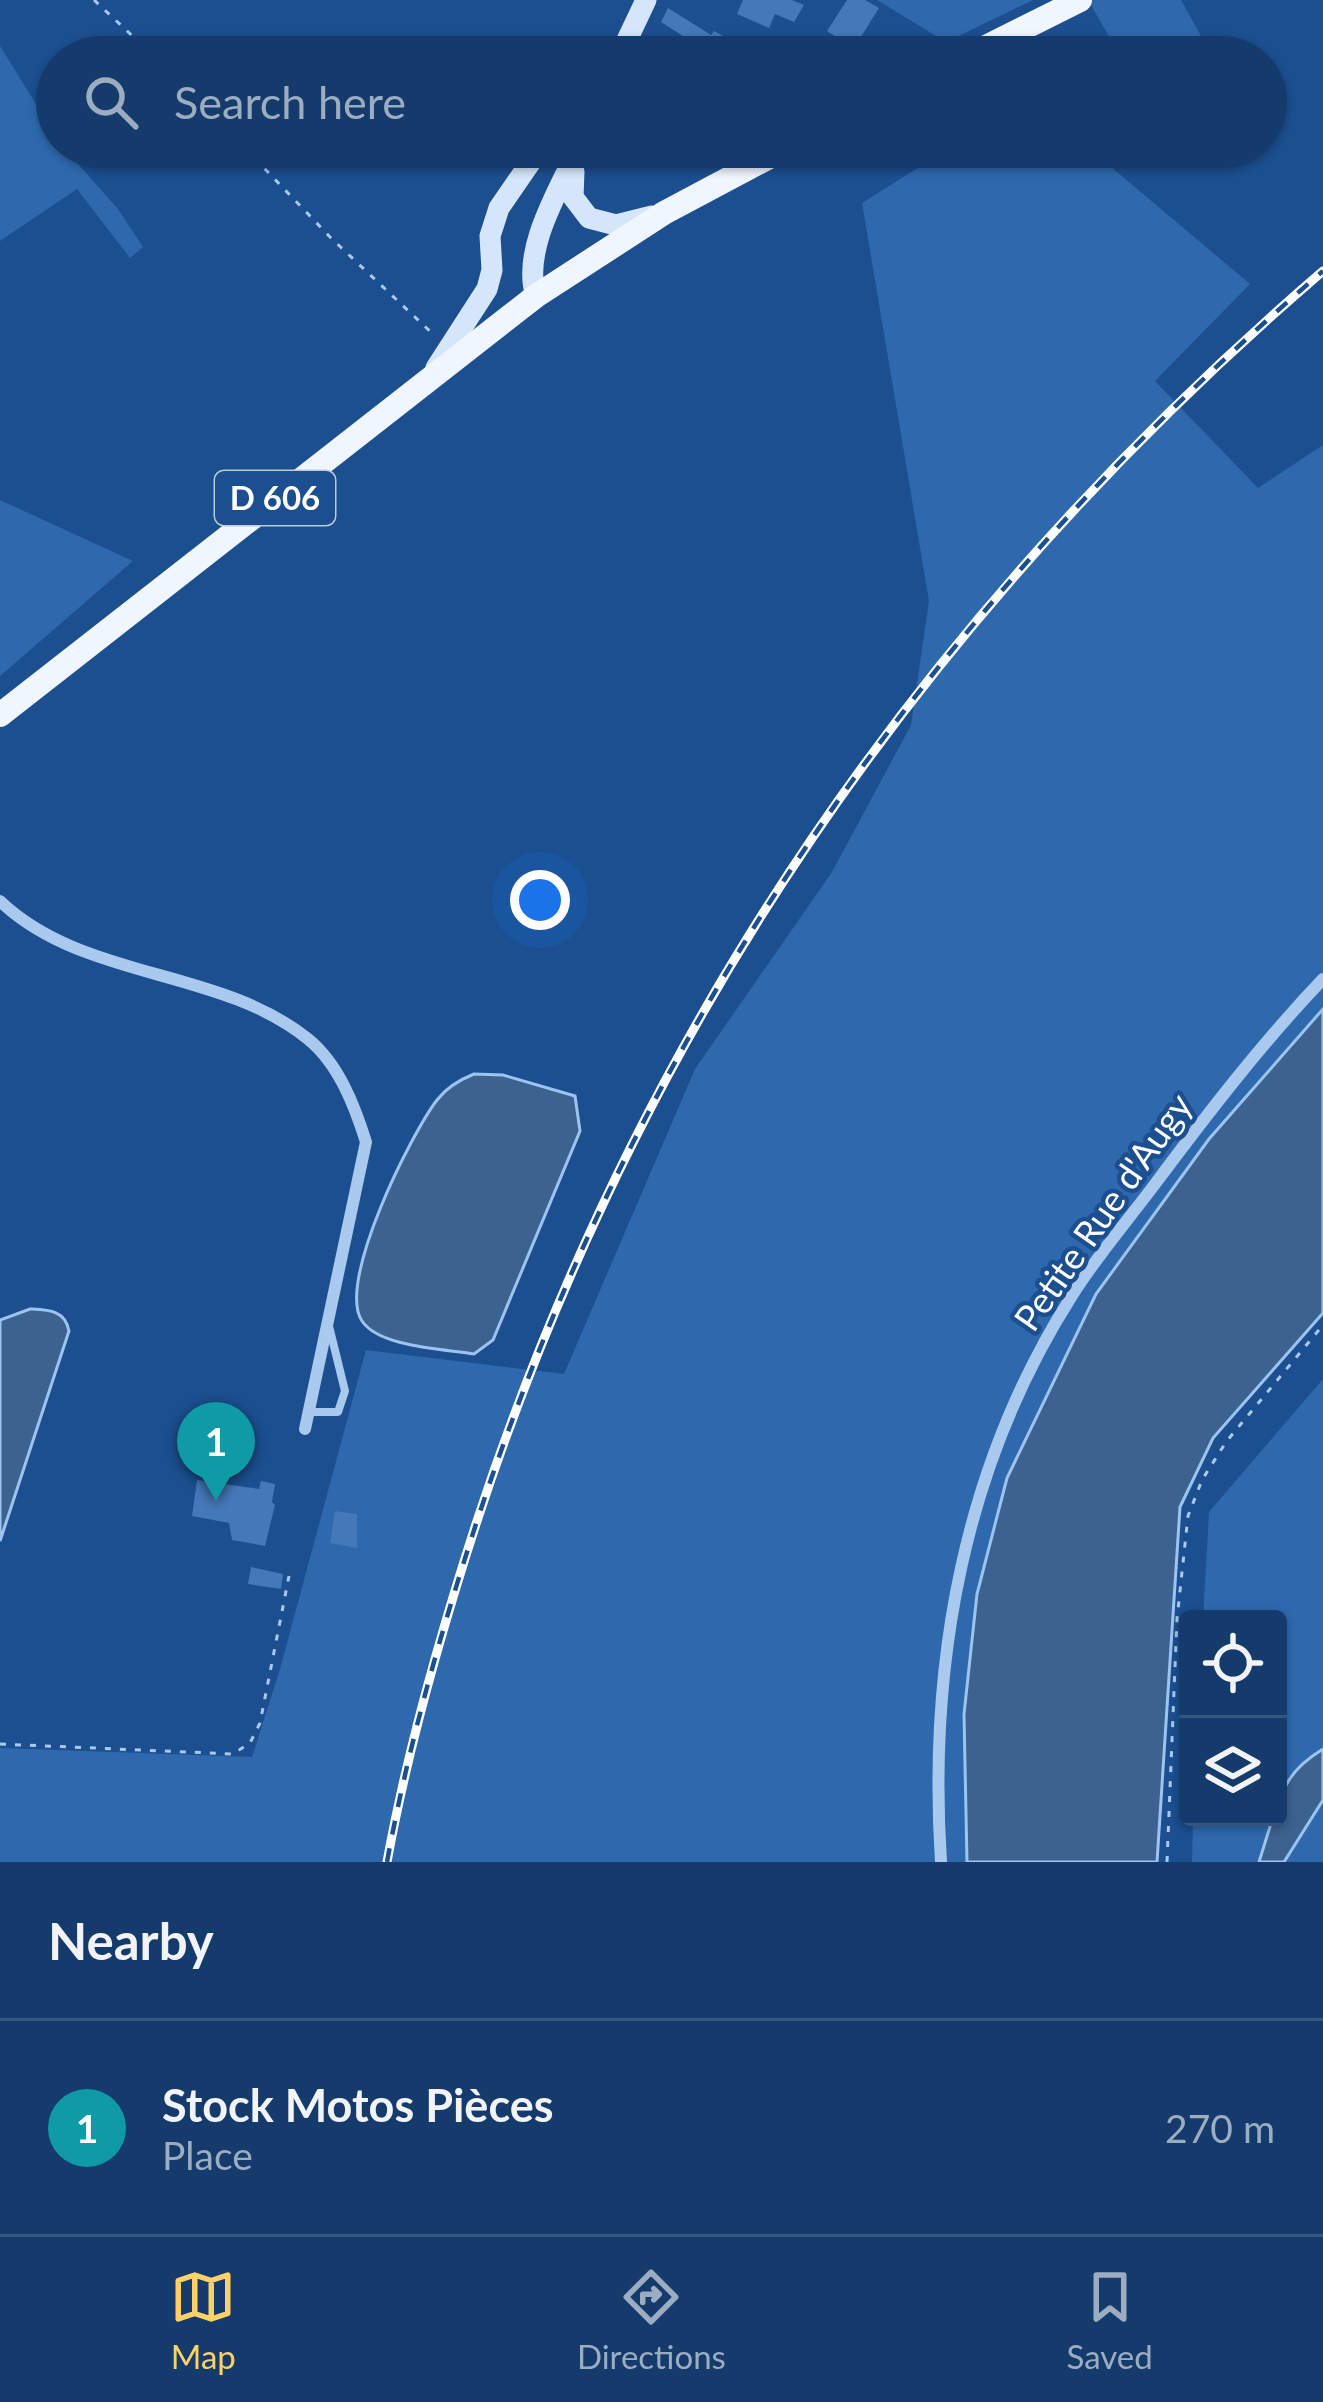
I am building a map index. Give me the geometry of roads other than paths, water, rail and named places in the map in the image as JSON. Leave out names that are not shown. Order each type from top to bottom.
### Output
[{"type":"main road","points":[[1008,36],[1080,0]]},
{"type":"main road","points":[[622,36],[641,9]]},
{"type":"main road","points":[[432,374],[478,307],[491,271],[490,236],[499,208],[527,168]]},
{"type":"main road","points":[[526,304],[538,242],[569,168]]},
{"type":"main road","points":[[574,168],[573,197],[589,218],[616,225],[664,213]]},
{"type":"main road","name":"D 606","points":[[0,715],[526,304],[664,213],[749,168]]},
{"type":"main road","points":[[491,271],[526,304]]},
{"type":"street","points":[[0,901],[54,939],[254,1006],[311,1041],[351,1096],[366,1142],[305,1429]]},
{"type":"street","name":"Petite Rue d'Augy","points":[[941,1862],[938,1745],[947,1634],[966,1536],[997,1440],[1073,1293],[1246,1065],[1323,980]]},
{"type":"lane","points":[[308,1412],[338,1412],[345,1391],[328,1320]]},
{"type":"railway","points":[[387,1862],[450,1607],[543,1341],[621,1166],[711,999],[812,839],[924,686],[1046,541],[1179,402],[1323,271]]},
{"type":"place","name":"Stock Motos Pièces","points":[[216,1501]]}]
